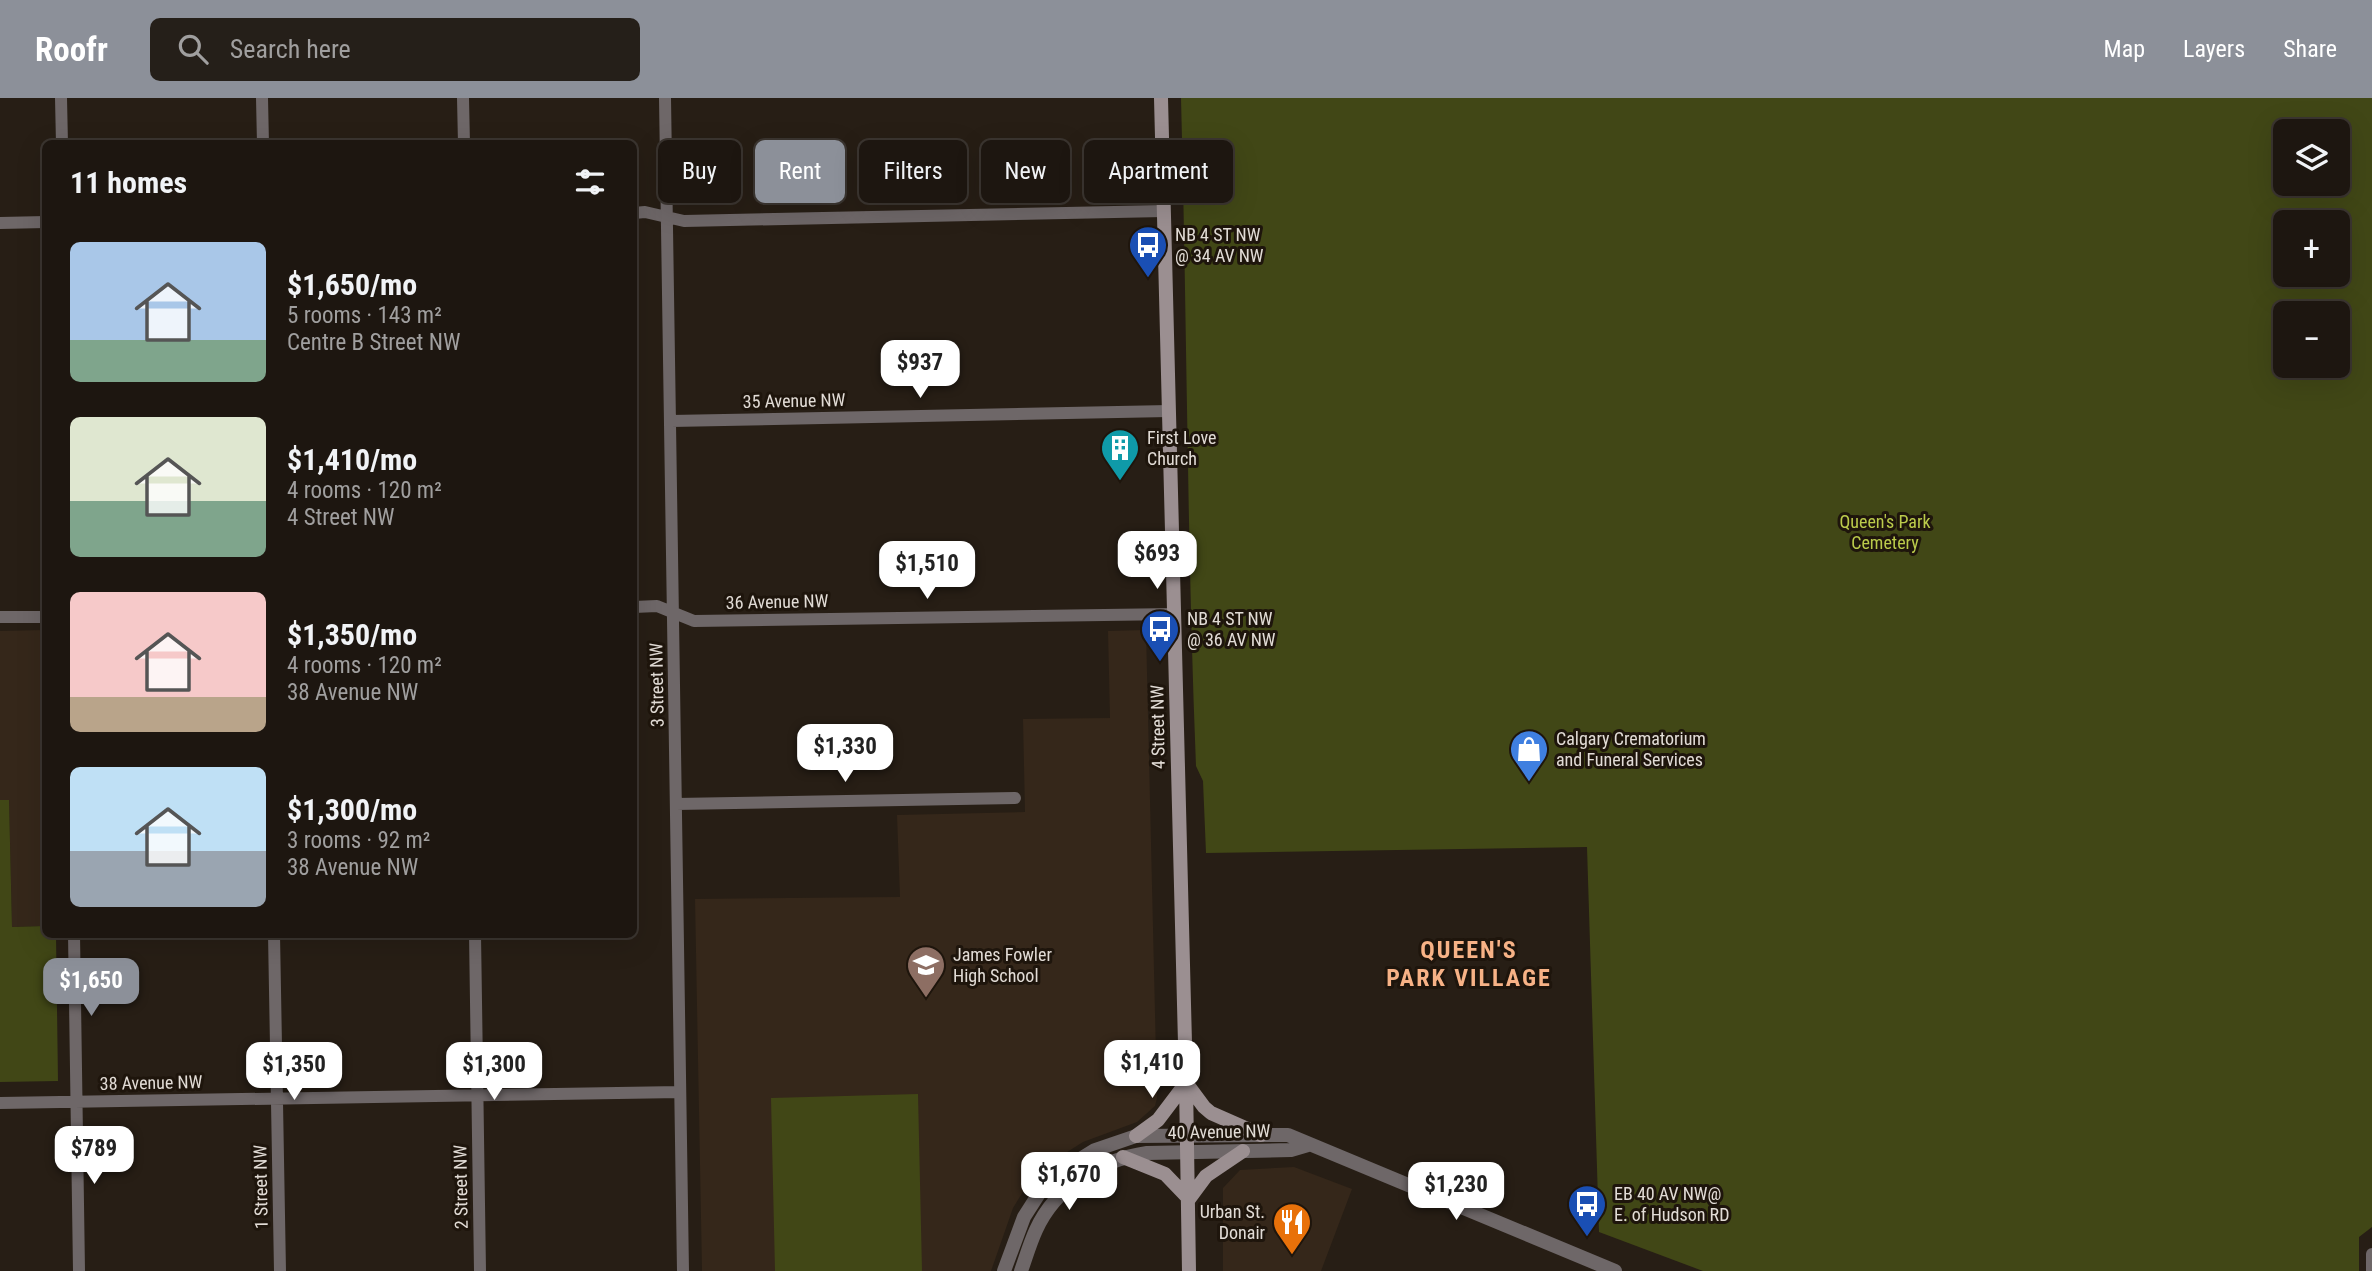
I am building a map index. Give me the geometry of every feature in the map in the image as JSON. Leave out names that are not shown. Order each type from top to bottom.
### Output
[{"type":"main road","name":"4 Street NW","points":[[1161,98],[1188,1135],[1189,1271]]},
{"type":"main road","points":[[1136,1136],[1158,1120],[1186,1083],[1211,1113],[1261,1135]]},
{"type":"main road","points":[[1123,1157],[1165,1174],[1189,1199],[1206,1176],[1243,1152]]},
{"type":"street","points":[[61,98],[62,140]]},
{"type":"street","points":[[262,98],[263,140]]},
{"type":"street","points":[[463,98],[464,140]]},
{"type":"street","name":"3 Street NW","points":[[665,98],[683,1271]]},
{"type":"street","points":[[637,213],[685,221],[1164,211]]},
{"type":"street","points":[[0,223],[42,222]]},
{"type":"street","name":"35 Avenue NW","points":[[671,421],[1169,411]]},
{"type":"street","name":"36 Avenue NW","points":[[637,607],[657,606],[694,621],[1175,614]]},
{"type":"street","points":[[0,618],[42,617]]},
{"type":"street","points":[[676,804],[1015,798]]},
{"type":"street","points":[[74,938],[79,1271]]},
{"type":"street","name":"1 Street NW","points":[[274,938],[280,1271]]},
{"type":"street","name":"2 Street NW","points":[[475,938],[480,1271]]},
{"type":"street","name":"38 Avenue NW","points":[[0,1103],[680,1092]]},
{"type":"street","name":"40 Avenue NW","points":[[1004,1271],[1024,1217],[1046,1186],[1066,1167],[1110,1144],[1136,1136],[1188,1135],[1288,1135],[1615,1271]]},
{"type":"street","name":"40 Avenue NW","points":[[1021,1271],[1035,1231],[1052,1203],[1080,1178],[1123,1157],[1147,1153],[1291,1150],[1308,1145]]},
{"type":"street","points":[[2372,1254],[2372,1271]]},
{"type":"shaded area","points":[[42,630],[42,926],[12,927],[9,800],[0,800],[0,631]]},
{"type":"shaded area","name":"James Fowler High School","points":[[1146,630],[1157,1098],[1155,1106],[1137,1122],[1083,1142],[1064,1154],[1024,1190],[1013,1208],[991,1271],[702,1271],[695,899],[900,897],[897,815],[1025,812],[1023,719],[1110,718],[1108,631]]},
{"type":"shaded area","points":[[1294,1167],[1352,1189],[1321,1271],[1223,1271],[1223,1188],[1240,1170]]},
{"type":"green space","name":"Queen's Park Cemetery","points":[[1181,98],[2372,98],[2372,1227],[2359,1237],[2359,1271],[1703,1271],[1599,1232],[1587,847],[1206,853],[1203,781],[1196,766],[1193,682],[1183,203],[1233,203],[1233,140],[1182,140]]},
{"type":"green space","points":[[0,800],[9,800],[12,927],[42,926],[42,938],[56,938],[58,1081],[0,1082]]},
{"type":"green space","points":[[918,1094],[922,1271],[775,1271],[771,1098]]},
{"type":"place","name":"NB 4 ST NW @ 34 AV NW","points":[[1148,279]]},
{"type":"place","name":"First Love Church","points":[[1120,482]]},
{"type":"place","name":"NB 4 ST NW @ 36 AV NW","points":[[1160,663]]},
{"type":"place","name":"Calgary Crematorium and Funeral Services","points":[[1529,783]]},
{"type":"place","name":"James Fowler High School","points":[[926,999]]},
{"type":"place","name":"EB 40 AV NW@ E. of Hudson RD","points":[[1587,1238]]},
{"type":"place","name":"Urban St. Donair","points":[[1292,1256]]},
{"type":"district","name":"QUEEN'S PARK VILLAGE","points":[[1469,964]]}]
